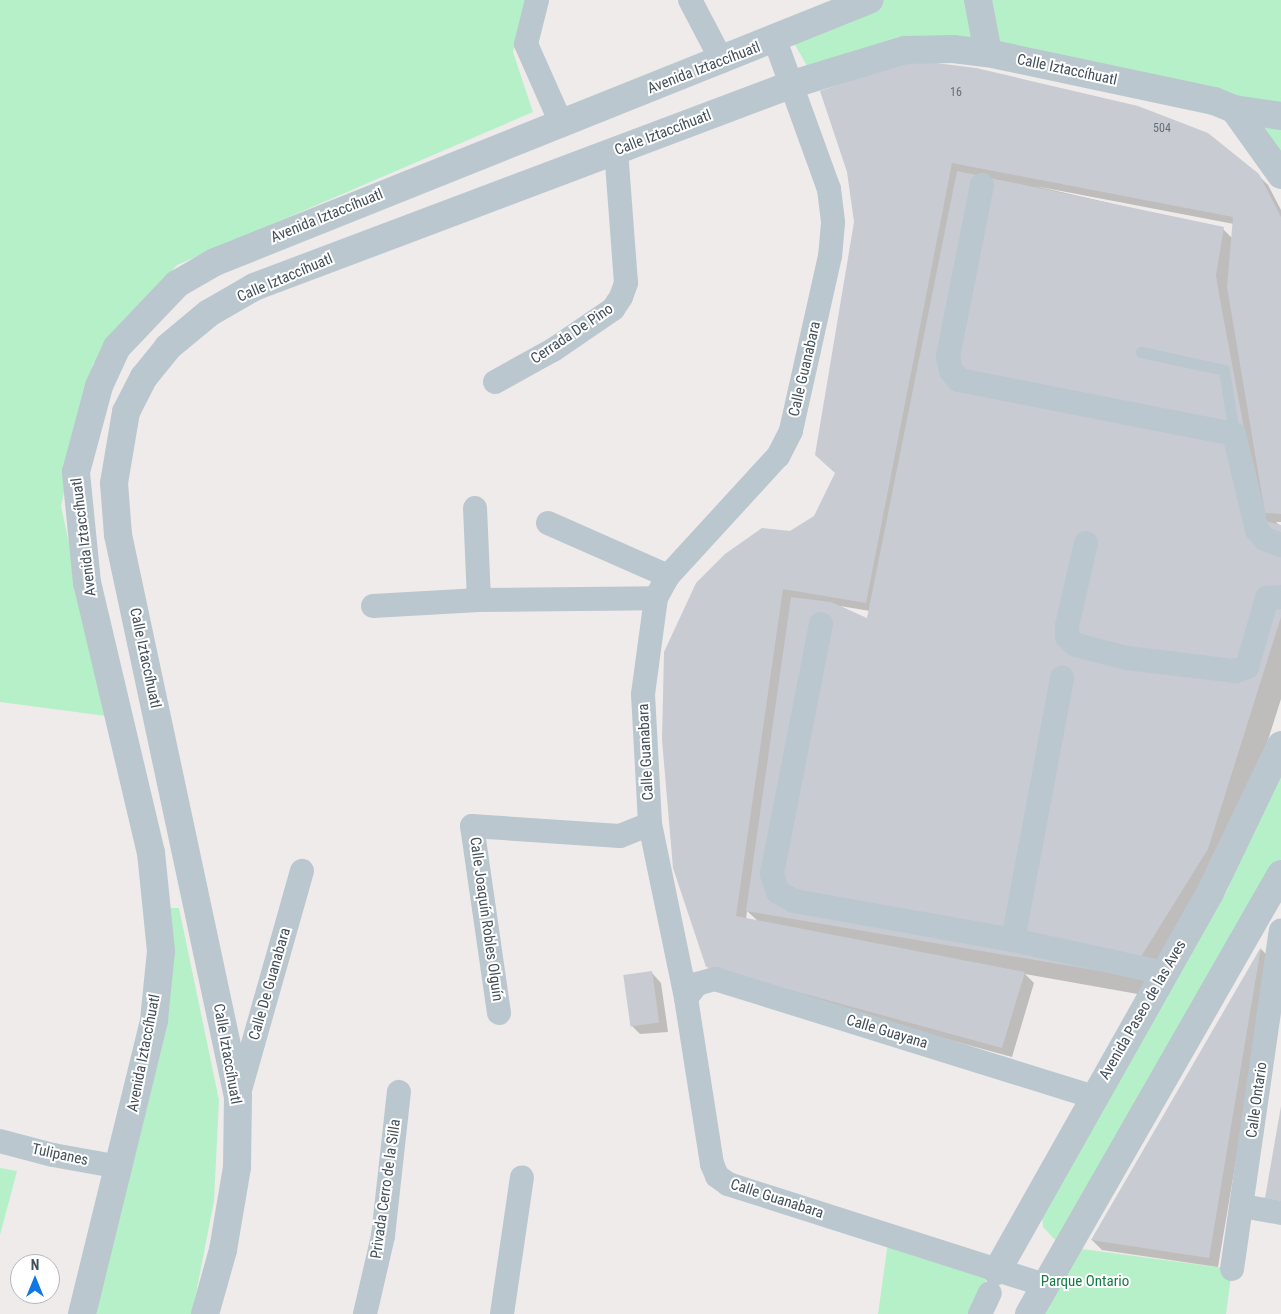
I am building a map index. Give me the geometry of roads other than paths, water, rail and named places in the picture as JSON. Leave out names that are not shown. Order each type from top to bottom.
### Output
[{"type":"street","points":[[537,0],[526,44],[560,123]]},
{"type":"street","points":[[690,0],[722,61]]},
{"type":"street","points":[[775,40],[869,0]]},
{"type":"street","points":[[978,0],[988,53]]},
{"type":"street","name":"Avenida Iztaccíhuatl","points":[[82,1314],[120,1167],[154,1020],[160,951],[151,853],[87,583],[76,472],[99,386],[117,347],[143,316],[177,284],[215,262],[560,123],[775,40]]},
{"type":"street","name":"Calle Guanabara","points":[[775,40],[793,84],[829,189],[833,223],[830,256],[791,432],[772,464],[668,576],[656,598],[643,694],[650,824],[686,998],[712,1164],[717,1176],[728,1184],[993,1282],[1045,1285]]},
{"type":"street","name":"Calle Iztaccíhuatl","points":[[205,1314],[223,1250],[235,1176],[238,1097],[118,535],[114,483],[126,412],[144,377],[168,347],[209,313],[254,288],[793,84],[905,50],[953,49],[988,53],[1214,102],[1234,109],[1281,116]]},
{"type":"street","points":[[1234,109],[1281,175]]},
{"type":"street","name":"Cerrada De Pino","points":[[495,382],[553,350],[614,309],[621,297],[626,283],[616,151]]},
{"type":"street","points":[[982,185],[948,357],[951,371],[959,380],[1234,434],[1257,530],[1265,538],[1281,545]]},
{"type":"street","points":[[475,508],[478,600]]},
{"type":"street","points":[[548,523],[668,576]]},
{"type":"street","points":[[1086,543],[1067,626],[1067,637],[1076,645],[1127,658],[1235,671],[1247,667],[1267,598],[1281,597]]},
{"type":"street","points":[[374,606],[478,600],[656,598]]},
{"type":"street","points":[[821,624],[772,874],[778,892],[794,901],[1013,940],[1164,973]]},
{"type":"street","points":[[1013,940],[1062,678]]},
{"type":"street","name":"Avenida Paseo de las Aves","points":[[993,1282],[1093,1096],[1210,893],[1281,745]]},
{"type":"street","name":"Calle Joaquín Robles Olguín","points":[[499,1013],[472,826],[620,836],[650,824]]},
{"type":"street","name":"Calle De Guanabara","points":[[238,1097],[302,871]]},
{"type":"street","points":[[1029,1314],[1281,874]]},
{"type":"street","name":"Calle Ontario","points":[[1232,1269],[1281,931]]},
{"type":"street","name":"Calle Guayana","points":[[686,998],[698,984],[715,979],[1093,1096]]},
{"type":"street","name":"Privada Cerro de la Silla","points":[[365,1314],[383,1236],[399,1092]]},
{"type":"street","name":"Tulipanes","points":[[0,1141],[54,1155],[120,1167]]},
{"type":"street","points":[[502,1314],[522,1177]]},
{"type":"street","points":[[1242,1206],[1281,1213]]},
{"type":"street","points":[[980,1314],[993,1282]]},
{"type":"lane","points":[[1141,352],[1224,370],[1234,434]]},
{"type":"park label","name":"Parque Ontario","points":[[1085,1282]]}]
